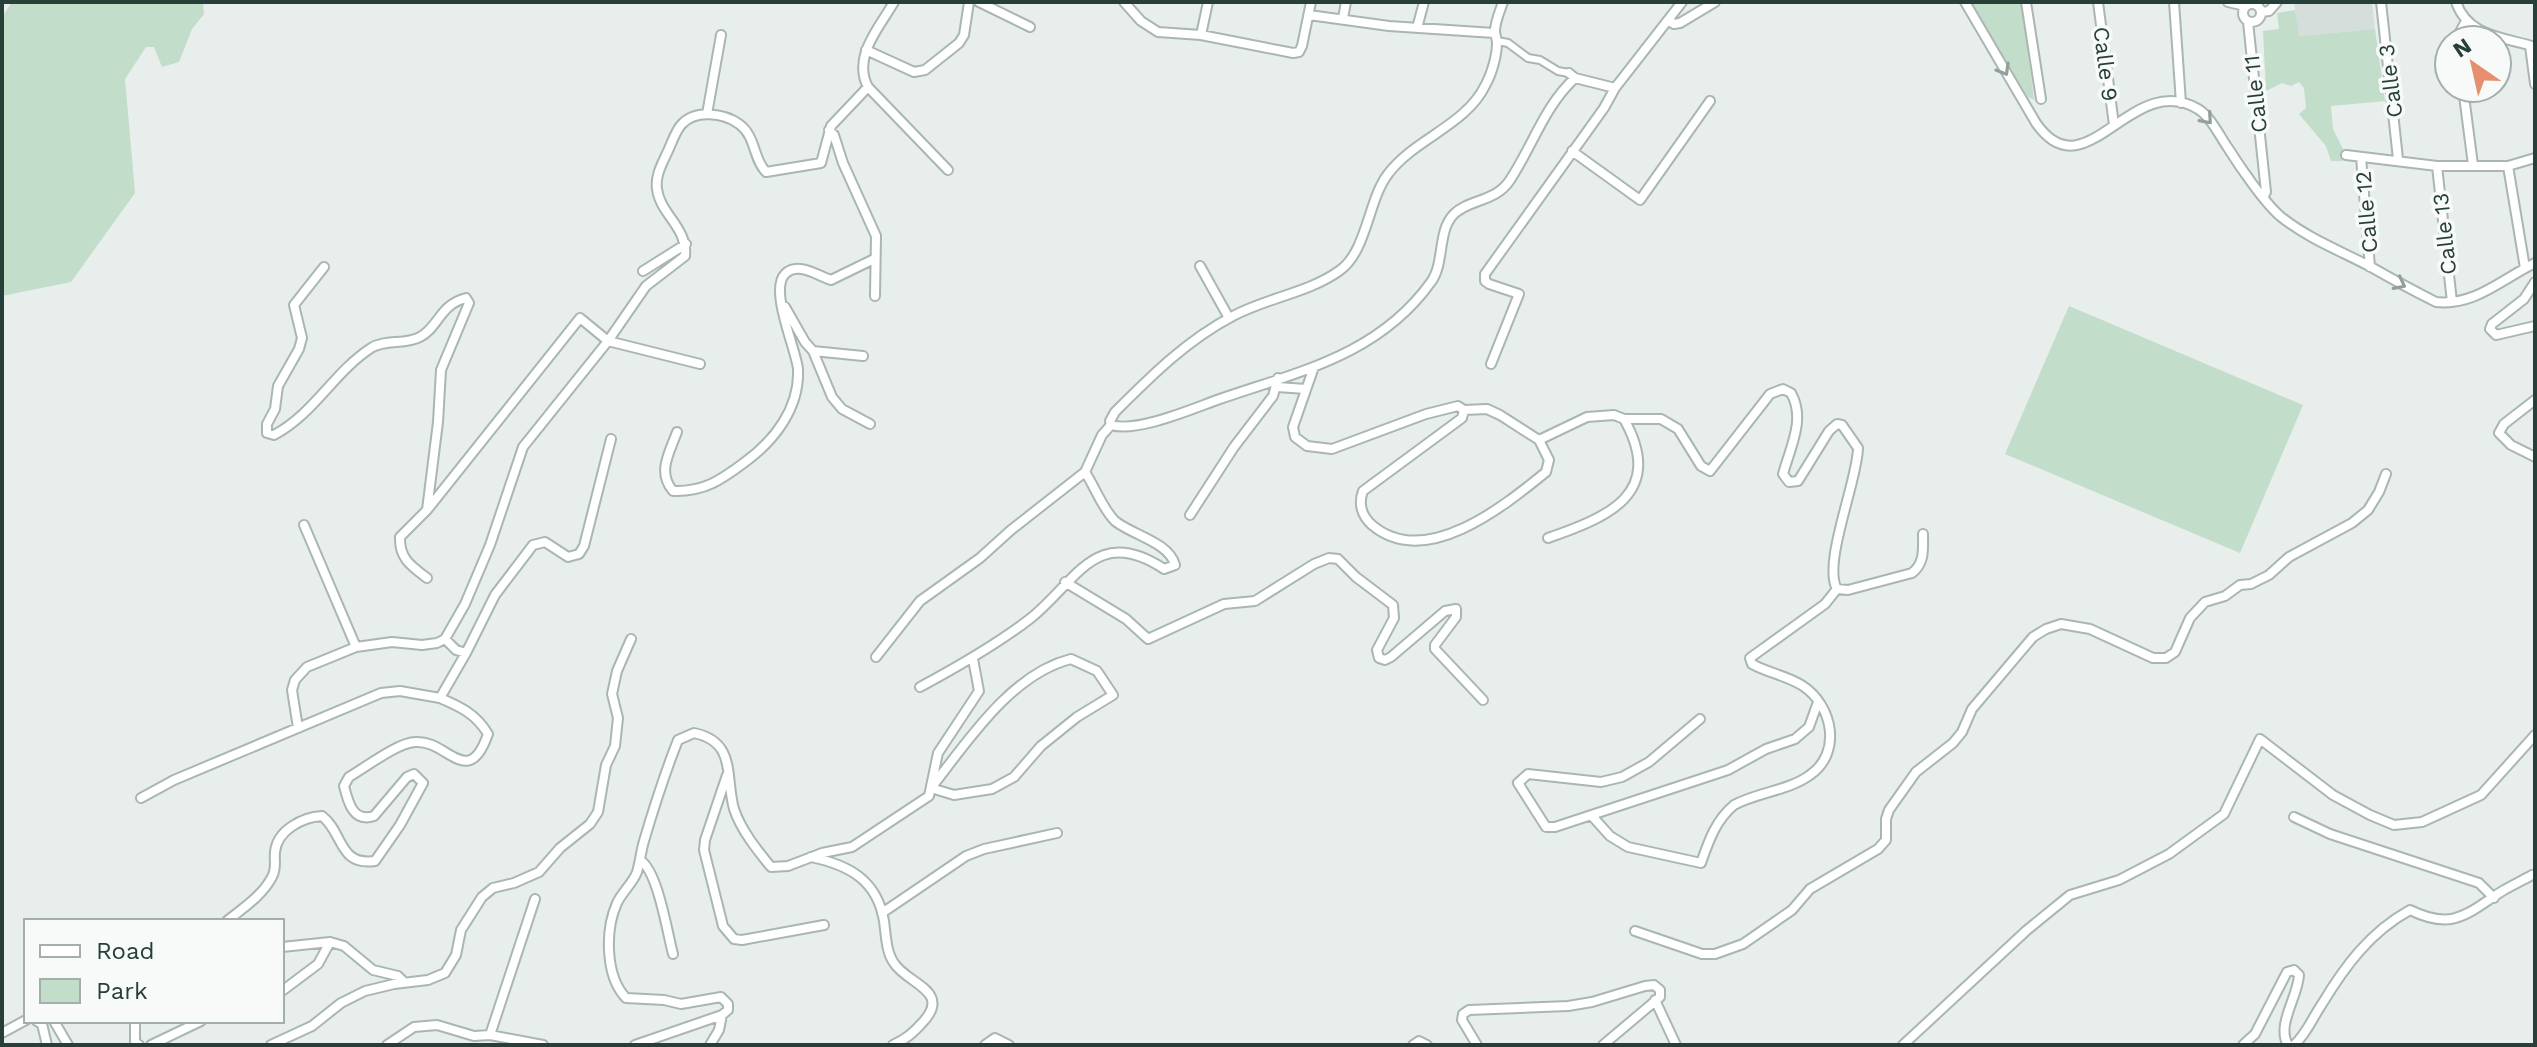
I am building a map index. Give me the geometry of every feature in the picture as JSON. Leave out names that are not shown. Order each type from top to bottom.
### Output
[{"type":"street","points":[[894,2],[866,50],[861,70],[868,87],[948,170]]},
{"type":"street","points":[[866,50],[914,72],[925,70],[959,43],[964,35],[969,2]]},
{"type":"street","points":[[979,2],[1030,27]]},
{"type":"street","points":[[1124,2],[1141,21],[1158,32],[1201,35],[1293,53],[1299,52],[1302,46],[1311,2]]},
{"type":"street","points":[[1201,35],[1208,2]]},
{"type":"street","points":[[1343,18],[1346,2]]},
{"type":"street","points":[[1417,28],[1424,2]]},
{"type":"street","points":[[876,657],[920,601],[980,558],[1085,472],[1115,412],[1192,340],[1229,318],[1316,282],[1348,263],[1379,188],[1388,174],[1420,144],[1440,134],[1486,86],[1503,2]]},
{"type":"street","points":[[1491,364],[1519,294],[1489,284],[1485,281],[1485,274],[1614,94],[1615,88],[1682,2]]},
{"type":"street","points":[[1669,21],[1680,23],[1715,2]]},
{"type":"street","points":[[1965,2],[2036,123],[2051,140],[2075,146],[2088,143],[2128,114],[2152,103],[2181,103],[2199,109],[2210,121],[2243,172],[2279,215],[2341,254],[2436,302],[2452,302],[2484,294],[2535,263]]},
{"type":"street","points":[[2026,2],[2041,99]]},
{"type":"street","name":"Calle 9","points":[[2098,2],[2114,125]]},
{"type":"street","points":[[2174,2],[2181,103]]},
{"type":"street","points":[[2228,2],[2245,6],[2255,4],[2261,12]]},
{"type":"street","points":[[2245,6],[2243,15],[2248,22],[2258,20],[2261,12],[2274,7],[2277,2]]},
{"type":"street","name":"Calle 3","points":[[2381,2],[2398,159]]},
{"type":"street","points":[[2456,2],[2466,21],[2488,35],[2533,47],[2535,84]]},
{"type":"street","points":[[1309,15],[1496,37],[1528,58],[1540,60],[1558,71],[1615,88]]},
{"type":"street","name":"Calle 11","points":[[2248,22],[2264,196]]},
{"type":"street","points":[[707,114],[721,35]]},
{"type":"street","points":[[1111,425],[1134,425],[1278,382],[1368,342],[1393,324],[1416,302],[1437,274],[1451,218],[1456,212],[1490,198],[1509,182],[1572,75]]},
{"type":"street","points":[[298,728],[292,690],[299,673],[307,667],[356,647],[392,642],[422,645],[445,639],[465,604],[490,545],[523,447],[608,341],[646,286],[685,256],[686,244],[656,185],[681,125],[707,114],[728,118],[743,127],[753,143],[760,166],[766,172],[821,163],[829,130],[838,116],[868,87]]},
{"type":"street","points":[[1572,151],[1640,200],[1710,101]]},
{"type":"street","points":[[2465,104],[2473,165]]},
{"type":"street","points":[[829,130],[834,135],[843,163],[876,236],[875,296]]},
{"type":"street","points":[[2346,155],[2437,166],[2508,166],[2535,158]]},
{"type":"street","name":"Calle 12","points":[[2361,157],[2370,267]]},
{"type":"street","name":"Calle 13","points":[[2437,166],[2452,302]]},
{"type":"street","points":[[2508,166],[2525,268]]},
{"type":"street","points":[[2243,172],[2263,167]]},
{"type":"street","points":[[643,271],[686,244]]},
{"type":"street","points":[[677,432],[664,470],[665,481],[673,491],[691,492],[712,486],[764,448],[780,428],[796,391],[798,370],[788,337],[781,282],[788,271],[801,269],[831,280],[874,259]]},
{"type":"street","points":[[1200,266],[1229,318]]},
{"type":"street","points":[[324,267],[294,305],[302,338],[278,386],[267,433],[274,435],[304,415],[359,357],[375,345],[420,337],[452,301],[466,298],[469,303],[441,370],[427,510]]},
{"type":"street","points":[[2535,282],[2524,299],[2492,324],[2490,329],[2496,335],[2535,326]]},
{"type":"street","points":[[783,307],[788,309],[813,351],[832,397],[842,409],[870,424]]},
{"type":"street","points":[[427,578],[406,561],[399,549],[400,537],[427,510],[580,318],[608,341],[700,364]]},
{"type":"street","points":[[813,351],[863,356]]},
{"type":"street","points":[[1314,367],[1293,432],[1297,440],[1319,449],[1352,443],[1426,414],[1458,406],[1464,410],[1487,409],[1539,440],[1549,460],[1546,472],[1478,522],[1419,541],[1392,538],[1372,525],[1361,509],[1363,491],[1462,418],[1464,410]]},
{"type":"street","points":[[1278,382],[1306,389]]},
{"type":"street","points":[[1190,515],[1278,382]]},
{"type":"street","points":[[1539,440],[1587,417],[1614,415],[1624,419],[1661,419],[1678,429],[1701,466],[1710,471],[1770,394],[1778,389],[1787,390],[1794,398],[1797,409],[1796,436],[1783,474],[1785,478],[1792,483],[1798,481],[1829,431],[1837,424],[1842,425],[1856,444],[1858,456],[1834,572],[1837,589]]},
{"type":"street","points":[[2535,400],[2504,424],[2499,433],[2511,445],[2535,457]]},
{"type":"street","points":[[1548,538],[1606,515],[1631,491],[1637,461],[1633,435],[1624,419]]},
{"type":"street","points":[[440,698],[495,595],[533,545],[545,542],[568,557],[579,554],[584,546],[611,439]]},
{"type":"street","points":[[920,687],[973,659],[1033,616],[1090,560],[1119,552],[1148,559],[1164,569],[1175,565],[1170,554],[1116,521],[1085,472]]},
{"type":"street","points":[[1635,931],[1702,954],[1715,954],[1743,944],[1792,910],[1810,889],[1878,849],[1886,840],[1889,810],[1916,772],[1953,743],[1962,732],[1972,709],[2033,637],[2061,624],[2090,629],[2153,658],[2166,658],[2175,652],[2190,618],[2205,602],[2269,575],[2289,557],[2352,523],[2368,510],[2386,474]]},
{"type":"street","points":[[304,525],[356,647]]},
{"type":"street","points":[[1837,589],[1848,590],[1912,573],[1923,559],[1923,534]]},
{"type":"street","points":[[1065,582],[1126,619],[1148,639],[1224,604],[1255,601],[1314,564],[1329,558],[1338,559],[1393,605],[1394,618],[1377,650],[1379,658],[1385,660],[1391,657],[1445,611],[1456,609],[1456,617],[1435,649],[1483,700]]},
{"type":"street","points":[[1592,816],[1610,836],[1628,847],[1701,863],[1710,836],[1724,813],[1734,805],[1791,784],[1817,769],[1828,753],[1830,720],[1801,684],[1750,661],[1751,657],[1825,604],[1837,589]]},
{"type":"street","points":[[445,639],[456,650],[466,653]]},
{"type":"street","points":[[271,1045],[312,1026],[341,1003],[365,991],[428,980],[445,973],[456,955],[461,930],[482,897],[502,884],[514,883],[539,872],[560,848],[590,824],[598,812],[606,765],[615,746],[618,718],[612,694],[617,671],[631,639]]},
{"type":"street","points":[[931,788],[938,753],[979,691],[973,659]]},
{"type":"street","points":[[635,1045],[722,1015],[728,1010],[728,1004],[721,997],[681,1004],[626,998],[617,988],[609,936],[611,920],[624,889],[635,877],[678,740],[694,733],[705,735],[725,755],[735,812],[756,849],[771,867],[788,866],[852,847],[923,801],[931,788],[996,705],[1054,663],[1071,659],[1097,671],[1113,695],[1077,717],[1041,746],[1014,777],[992,789],[954,795],[931,788]]},
{"type":"street","points":[[141,798],[174,780],[381,693],[400,691],[440,698],[480,719],[488,734],[482,750],[469,760],[458,761],[426,743],[416,741],[404,744],[349,777],[344,786],[349,806],[360,817],[367,818],[374,816],[407,777],[414,774],[423,783],[400,825],[375,861],[353,859],[339,843],[330,822],[322,816],[303,820],[287,830],[275,847],[275,870],[271,880],[257,897],[230,919]]},
{"type":"street","points":[[1700,719],[1649,762],[1622,777],[1601,782],[1528,774],[1518,783],[1546,827],[1555,827],[1728,770],[1766,749],[1795,739],[1809,727],[1818,702]]},
{"type":"street","points":[[1903,1045],[2027,930],[2070,895],[2119,880],[2156,860],[2224,814],[2260,739],[2333,795],[2394,825],[2422,822],[2481,795],[2535,735]]},
{"type":"street","points":[[729,767],[704,850],[723,926],[734,939],[742,940],[824,925]]},
{"type":"street","points":[[2294,817],[2330,834],[2479,883],[2494,898]]},
{"type":"street","points":[[882,913],[966,856],[1057,833]]},
{"type":"street","points":[[810,857],[858,873],[873,892],[882,913],[888,949],[894,964],[932,997],[933,1006],[926,1018],[906,1039],[893,1045]]},
{"type":"street","points":[[640,860],[646,863],[653,878],[673,954]]},
{"type":"street","points":[[2243,1045],[2255,1034],[2287,972],[2294,970],[2299,975],[2283,1032],[2291,1045],[2338,978],[2369,939],[2387,924],[2410,910],[2438,918],[2466,916],[2534,872]]},
{"type":"street","points":[[490,1035],[535,899]]},
{"type":"street","points":[[284,947],[330,942],[344,946],[373,970],[398,976],[404,982]]},
{"type":"street","points":[[284,990],[318,964],[330,942]]},
{"type":"street","points":[[1477,1045],[1462,1020],[1463,1014],[1469,1010],[1568,1006],[1654,985],[1660,990],[1660,997],[1603,1045]]},
{"type":"street","points":[[1655,1000],[1676,1045]]},
{"type":"street","points":[[710,1045],[719,1030],[722,1015]]},
{"type":"street","points":[[2,1033],[24,1021]]},
{"type":"street","points":[[40,1023],[47,1045]]},
{"type":"street","points":[[55,1023],[68,1045]]},
{"type":"street","points":[[135,1023],[135,1042],[139,1045]]},
{"type":"street","points":[[151,1045],[197,1023]]},
{"type":"street","points":[[387,1045],[414,1027],[423,1025],[437,1025],[474,1036],[530,1040],[543,1045]]},
{"type":"street","points":[[985,1045],[995,1038],[1009,1045]]},
{"type":"street","points":[[1413,1045],[1419,1041],[1427,1045]]},
{"type":"shaded area","points":[[2294,2],[2372,2],[2375,29],[2298,36]]},
{"type":"green space","points":[[12,2],[203,2],[204,14],[192,29],[179,62],[162,67],[154,47],[146,47],[125,79],[135,193],[71,282],[2,296],[2,17]]},
{"type":"green space","points":[[1971,2],[2022,2],[2034,100],[2028,97]]},
{"type":"green space","points":[[2295,10],[2299,36],[2375,29],[2385,101],[2331,106],[2333,129],[2346,155],[2342,161],[2331,161],[2326,146],[2299,114],[2306,108],[2304,88],[2299,82],[2291,86],[2282,83],[2266,91],[2263,31],[2279,29],[2277,13]]},
{"type":"green space","points":[[2069,306],[2303,405],[2240,553],[2005,454]]}]
